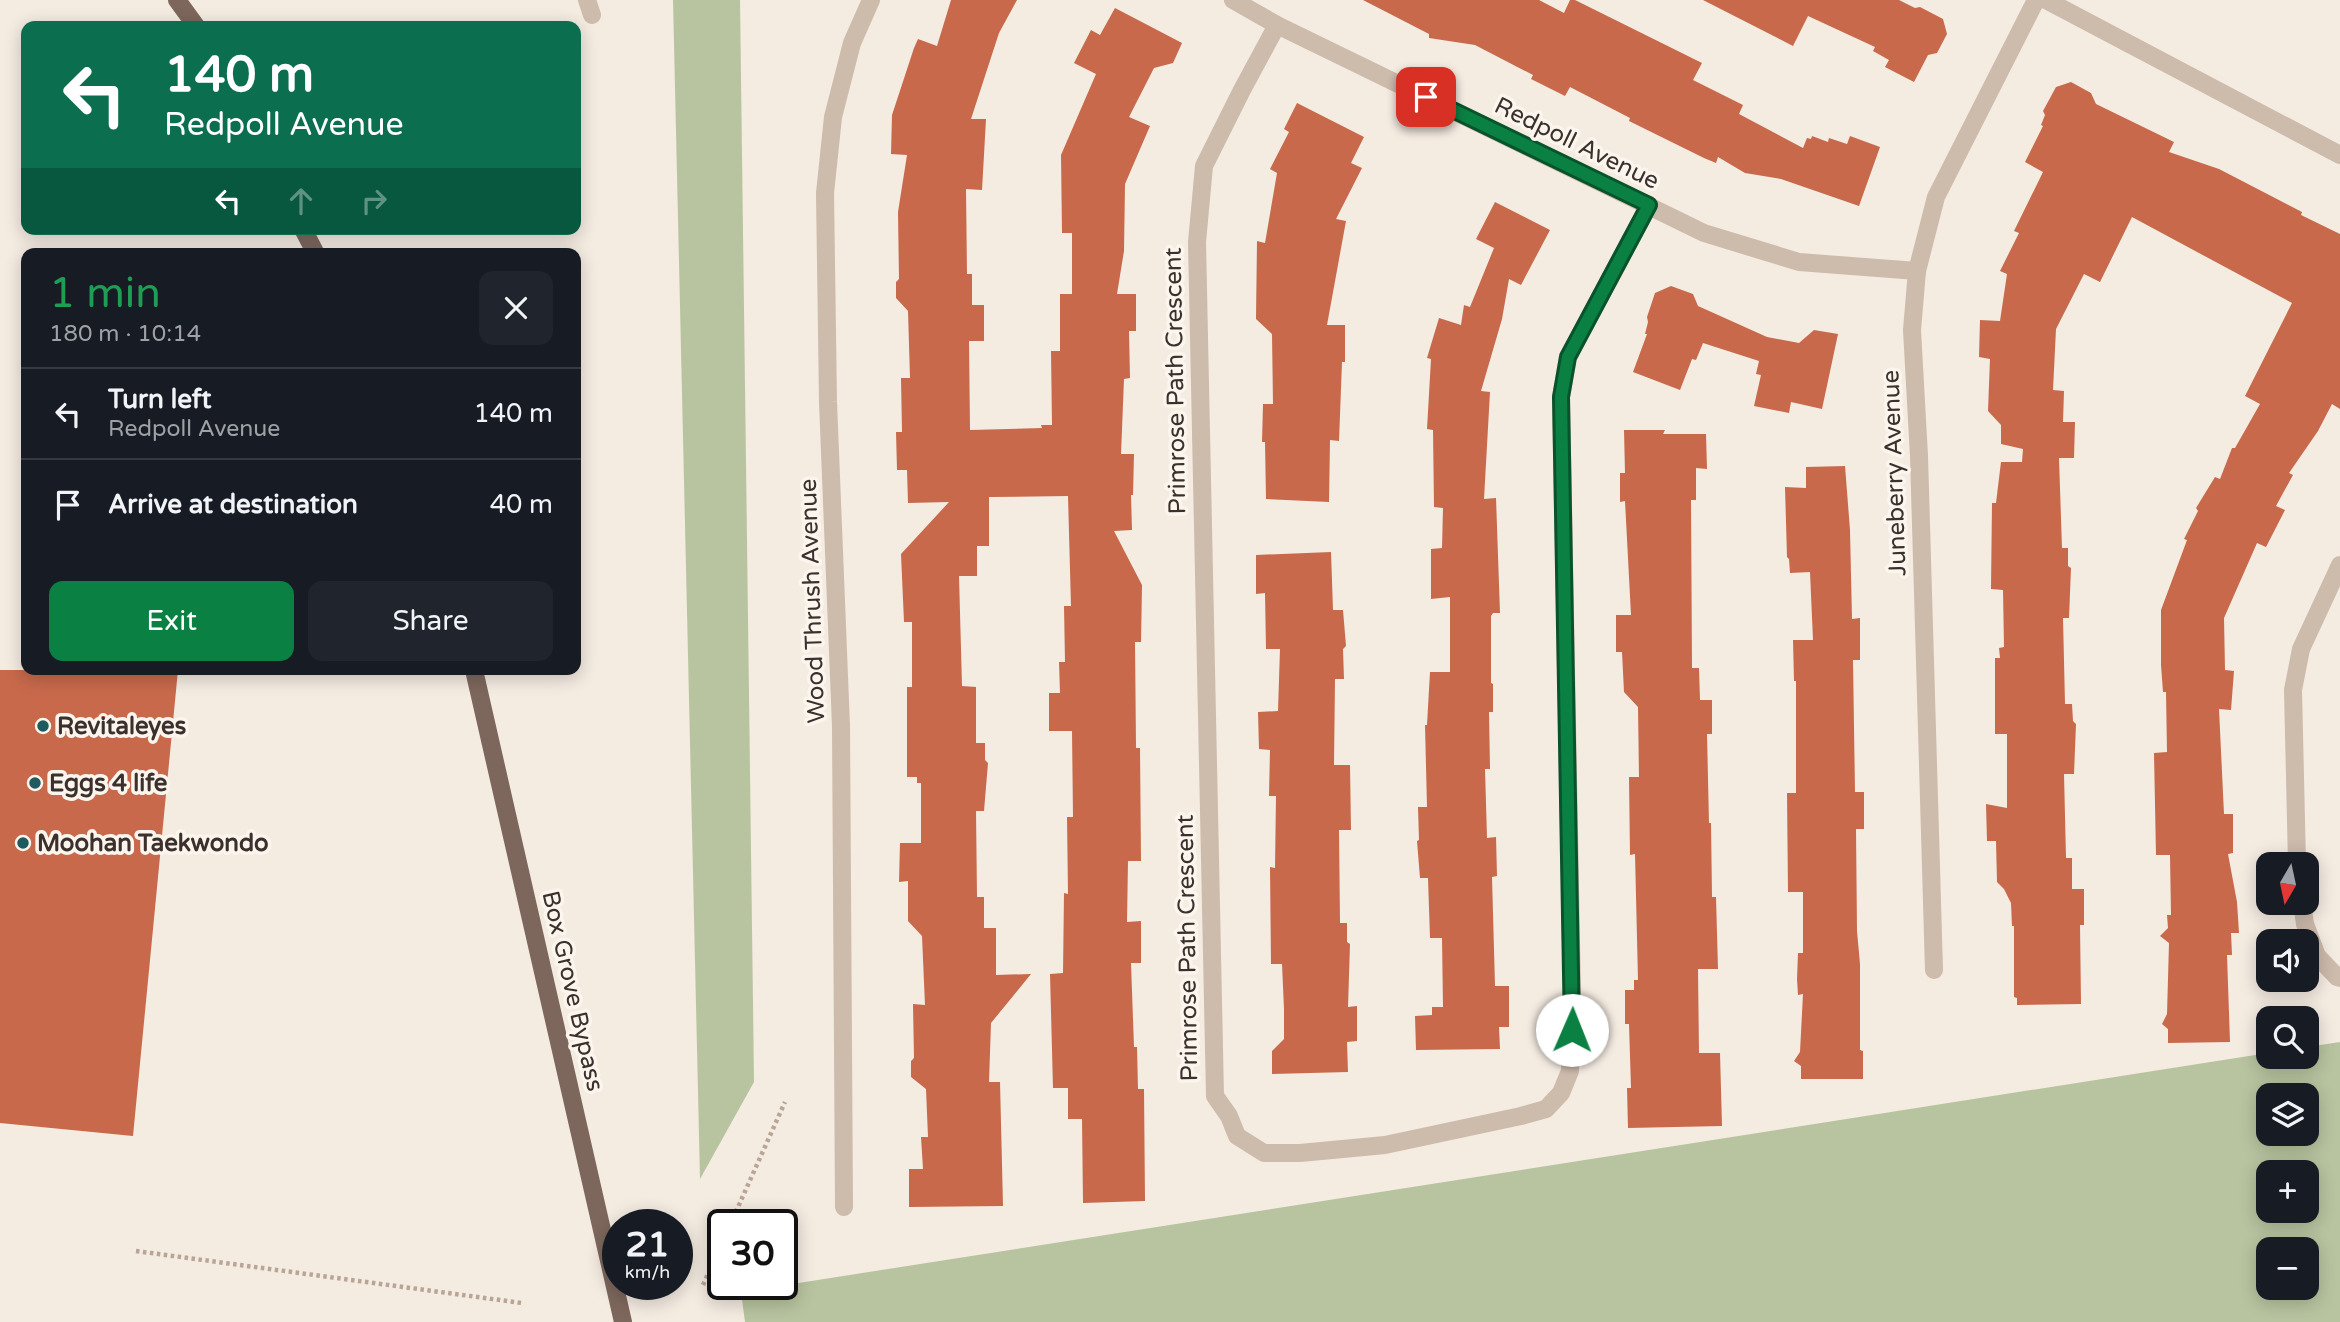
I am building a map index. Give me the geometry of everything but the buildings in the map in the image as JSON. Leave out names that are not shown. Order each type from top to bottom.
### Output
[{"type":"main road","points":[[177,0],[192,21]]},
{"type":"main road","name":"Box Grove Bypass","points":[[475,675],[623,1322]]},
{"type":"street","name":"Wood Thrush Avenue","points":[[844,1208],[841,726],[828,402],[825,193],[832,117],[852,43],[871,0]]},
{"type":"street","name":"Redpoll Avenue","points":[[1233,0],[1277,25],[1704,233],[1799,262],[1917,271]]},
{"type":"street","name":"Juneberry Avenue","points":[[1934,970],[1919,456],[1912,330],[1917,271],[1936,197],[2036,0]]},
{"type":"street","points":[[2046,0],[2340,155]]},
{"type":"street","name":"Primrose Path Crescent","points":[[1277,25],[1204,166],[1197,242],[1215,1096],[1229,1116],[1237,1136],[1264,1153],[1300,1153],[1385,1145],[1521,1116],[1546,1109],[1561,1093],[1570,1071],[1572,981],[1561,397],[1568,357],[1649,205]]},
{"type":"street","points":[[2297,852],[2293,690],[2301,649],[2340,565]]},
{"type":"street","points":[[2304,915],[2317,956],[2340,978]]},
{"type":"path","points":[[737,1209],[785,1102]]},
{"type":"path","points":[[136,1251],[522,1303]]},
{"type":"path","points":[[703,1284],[707,1275]]},
{"type":"green space","points":[[673,0],[740,0],[754,1082],[700,1179]]},
{"type":"green space","points":[[2340,1042],[2340,1322],[745,1322],[742,1300],[798,1300],[798,1283],[2256,1055],[2256,1069],[2319,1069],[2319,1045]]},
{"type":"place","name":"Revitaleyes","points":[[43,726]]},
{"type":"place","name":"Eggs 4 life","points":[[35,783]]},
{"type":"place","name":"Moohan Taekwondo","points":[[23,843]]},
{"type":"route","points":[[1426,97],[1649,205],[1568,357],[1561,397],[1572,1030]]}]
